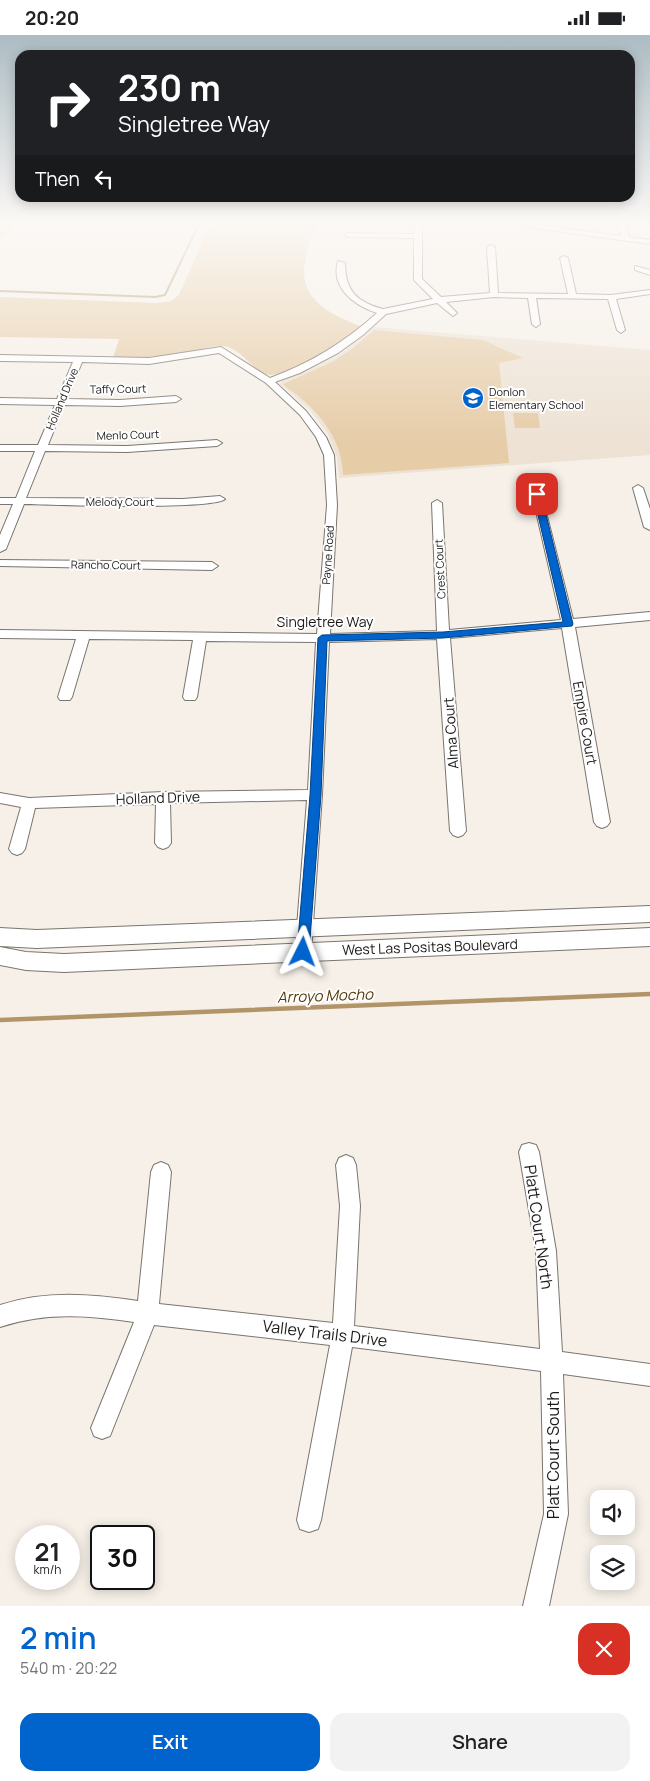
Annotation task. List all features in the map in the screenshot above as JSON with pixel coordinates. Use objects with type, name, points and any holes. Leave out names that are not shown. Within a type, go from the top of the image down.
[{"type":"main road","name":"West Las Positas Boulevard","points":[[0,937],[37,939],[650,914]]},
{"type":"main road","name":"West Las Positas Boulevard","points":[[0,956],[26,961],[64,963],[650,937]]},
{"type":"street","points":[[351,297],[369,309],[382,312],[439,299],[462,297]]},
{"type":"street","points":[[532,297],[536,324]]},
{"type":"street","points":[[611,297],[621,330]]},
{"type":"street","points":[[439,299],[453,313]]},
{"type":"street","points":[[269,381],[297,371],[335,351],[360,333],[382,312]]},
{"type":"street","name":"Payne Road","points":[[0,358],[150,361],[221,350],[269,381],[312,424],[321,437],[328,455],[332,505],[322,638],[315,795],[303,952]]},
{"type":"street","name":"Holland Drive","points":[[0,549],[78,361]]},
{"type":"street","name":"Taffy Court","points":[[0,401],[137,402],[176,399]]},
{"type":"street","name":"Menlo Court","points":[[0,448],[127,449],[216,443]]},
{"type":"street","points":[[638,488],[650,527]]},
{"type":"street","name":"Empire Court","points":[[537,494],[568,624],[602,822]]},
{"type":"street","name":"Melody Court","points":[[0,501],[182,502],[220,499]]},
{"type":"street","name":"Crest Court","points":[[437,503],[443,635]]},
{"type":"street","name":"Rancho Court","points":[[0,563],[212,566]]},
{"type":"street","name":"Singletree Way","points":[[0,634],[322,638],[443,635],[650,617]]},
{"type":"street","points":[[65,697],[84,635]]},
{"type":"street","name":"Alma Court","points":[[443,635],[458,831]]},
{"type":"street","points":[[190,697],[200,636]]},
{"type":"street","name":"Holland Drive","points":[[0,798],[29,803],[163,797],[315,795]]},
{"type":"street","points":[[163,797],[163,843]]},
{"type":"street","points":[[17,849],[29,803]]},
{"type":"street","name":"Platt Court North","points":[[529,1152],[546,1251],[552,1361]]},
{"type":"street","points":[[309,1520],[344,1335],[350,1206],[346,1165]]},
{"type":"street","points":[[102,1428],[148,1313],[161,1172]]},
{"type":"street","name":"Valley Trails Drive","points":[[0,1316],[17,1309],[48,1305],[84,1304],[552,1361],[650,1375]]},
{"type":"street","name":"Platt Court South","points":[[536,1606],[556,1514],[552,1361]]},
{"type":"shaded area","points":[[0,297],[156,303],[171,301],[176,297],[313,297],[332,313],[360,326],[328,350],[299,367],[272,375],[263,373],[239,353],[223,346],[213,346],[167,355],[113,358],[119,339],[0,337]]},
{"type":"shaded area","name":"Donlon Elementary School","points":[[374,327],[650,350],[650,455],[339,478],[337,457],[327,432],[310,410],[280,384],[282,381],[337,356]]},
{"type":"shaded area","points":[[374,330],[483,340],[523,358],[499,363],[509,463],[343,475],[339,452],[331,432],[310,406],[283,384],[334,361]]},
{"type":"shaded area","points":[[513,413],[538,413],[540,428],[515,428]]},
{"type":"waterway","name":"Arroyo Mocho","points":[[0,1020],[650,994]]},
{"type":"place","name":"Donlon Elementary School","points":[[473,398]]},
{"type":"route","points":[[303,952],[315,795],[322,638],[443,635],[568,624],[537,494]]}]
